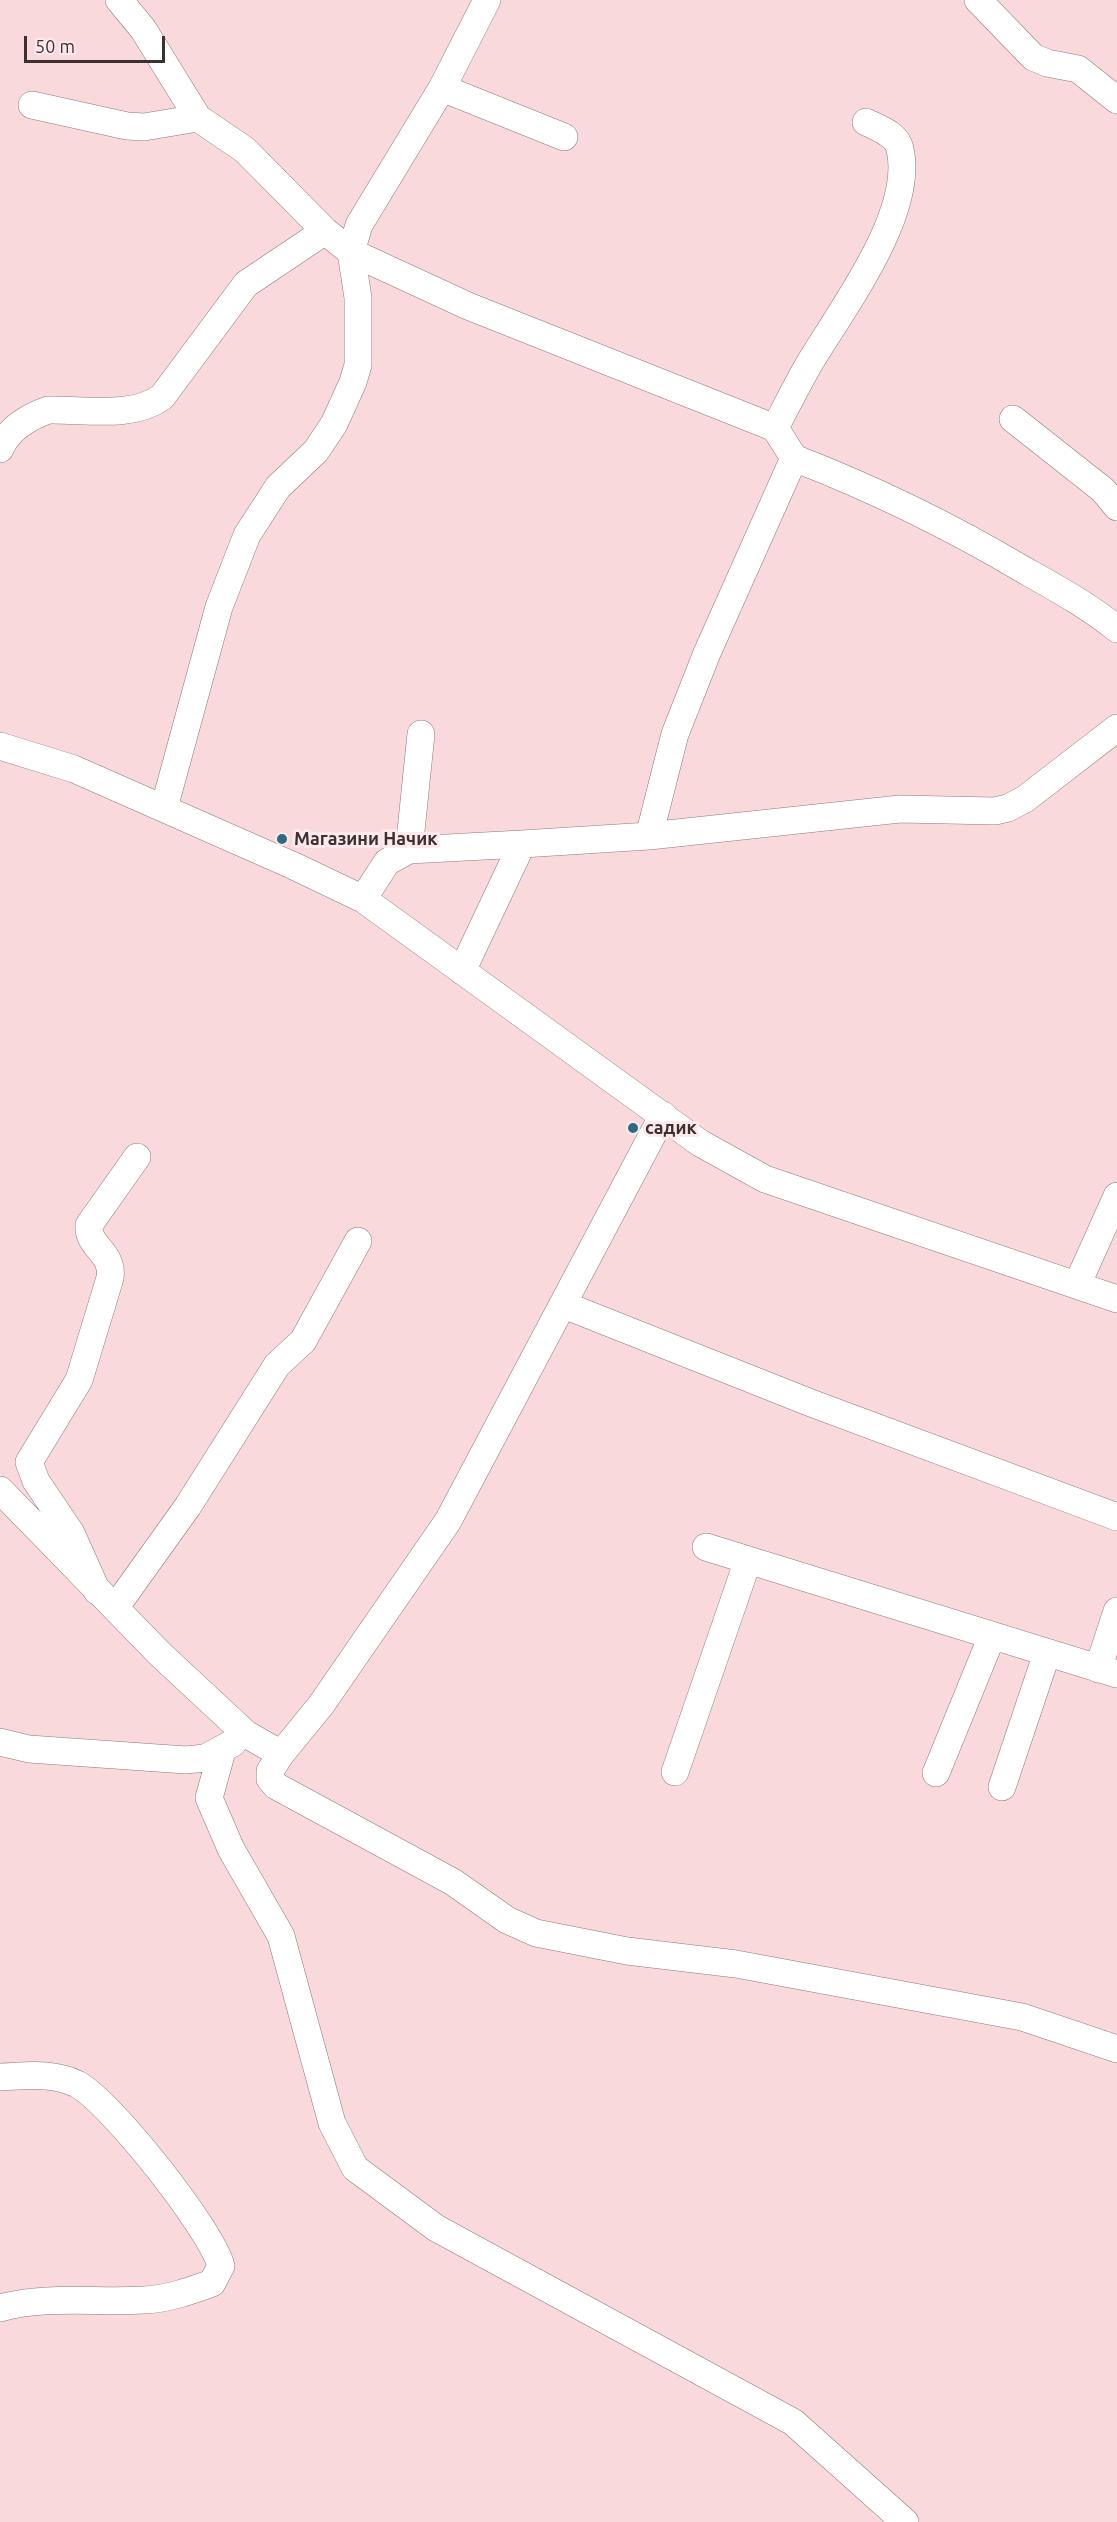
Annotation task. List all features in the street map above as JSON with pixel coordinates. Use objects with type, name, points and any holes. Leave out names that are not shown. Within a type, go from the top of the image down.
[{"type":"street","points":[[119,0],[143,29],[198,118],[245,150],[325,231],[351,252],[468,306],[775,428],[794,458],[883,494],[992,551],[1115,621]]},
{"type":"street","points":[[164,808],[219,607],[247,535],[278,487],[316,451],[334,424],[353,382],[358,365],[358,298],[351,252],[359,225],[442,88],[487,0]]},
{"type":"street","points":[[978,0],[1033,57],[1047,63],[1072,66],[1117,100]]},
{"type":"street","points":[[442,88],[564,137]]},
{"type":"street","points":[[32,105],[127,126],[144,127],[198,118]]},
{"type":"street","points":[[775,428],[810,363],[853,295],[894,214],[902,171],[900,148],[893,136],[866,122]]},
{"type":"street","points":[[2,438],[48,410],[136,409],[152,404],[162,397],[246,284],[325,231]]},
{"type":"street","points":[[1013,419],[1103,490],[1117,507]]},
{"type":"street","points":[[649,836],[675,734],[707,653],[794,458]]},
{"type":"street","points":[[363,899],[387,862],[409,849],[649,836],[900,809],[995,811],[1008,808],[1117,728]]},
{"type":"street","points":[[409,849],[420,734]]},
{"type":"street","points":[[0,746],[74,769],[363,899],[700,1143],[765,1179],[1117,1299]]},
{"type":"street","points":[[462,971],[522,844]]},
{"type":"street","points":[[663,1115],[612,1206],[564,1305],[448,1521],[321,1705],[281,1754],[270,1771],[270,1779],[276,1785],[453,1882],[507,1920],[536,1933],[627,1951],[736,1964],[1022,2017],[1117,2049]]},
{"type":"street","points":[[106,1600],[71,1533],[36,1481],[29,1462],[79,1380],[111,1278],[111,1263],[92,1239],[89,1225],[137,1157]]},
{"type":"street","points":[[1077,1285],[1117,1196]]},
{"type":"street","points":[[106,1600],[188,1506],[277,1365],[303,1341],[358,1241]]},
{"type":"street","points":[[564,1305],[811,1403],[1117,1517]]},
{"type":"street","points":[[0,1490],[106,1600],[246,1734],[281,1754]]},
{"type":"street","points":[[706,1547],[1107,1672],[1117,1611]]},
{"type":"street","points":[[675,1772],[748,1560]]},
{"type":"street","points":[[936,1773],[992,1636]]},
{"type":"street","points":[[1002,1787],[1047,1653]]},
{"type":"street","points":[[0,1742],[29,1749],[175,1760],[205,1758],[222,1751],[246,1734]]},
{"type":"street","points":[[222,1751],[209,1798],[231,1849],[281,1936],[299,1994],[332,2123],[355,2168],[436,2228],[793,2422],[905,2522]]},
{"type":"street","points":[[0,2077],[57,2077],[77,2085],[94,2097],[136,2142],[188,2207],[217,2252],[221,2266],[212,2283],[183,2294],[147,2300],[24,2301],[0,2308]]},
{"type":"place","name":"Магазини Начик","points":[[282,839]]},
{"type":"place","name":"садик","points":[[633,1128]]}]
